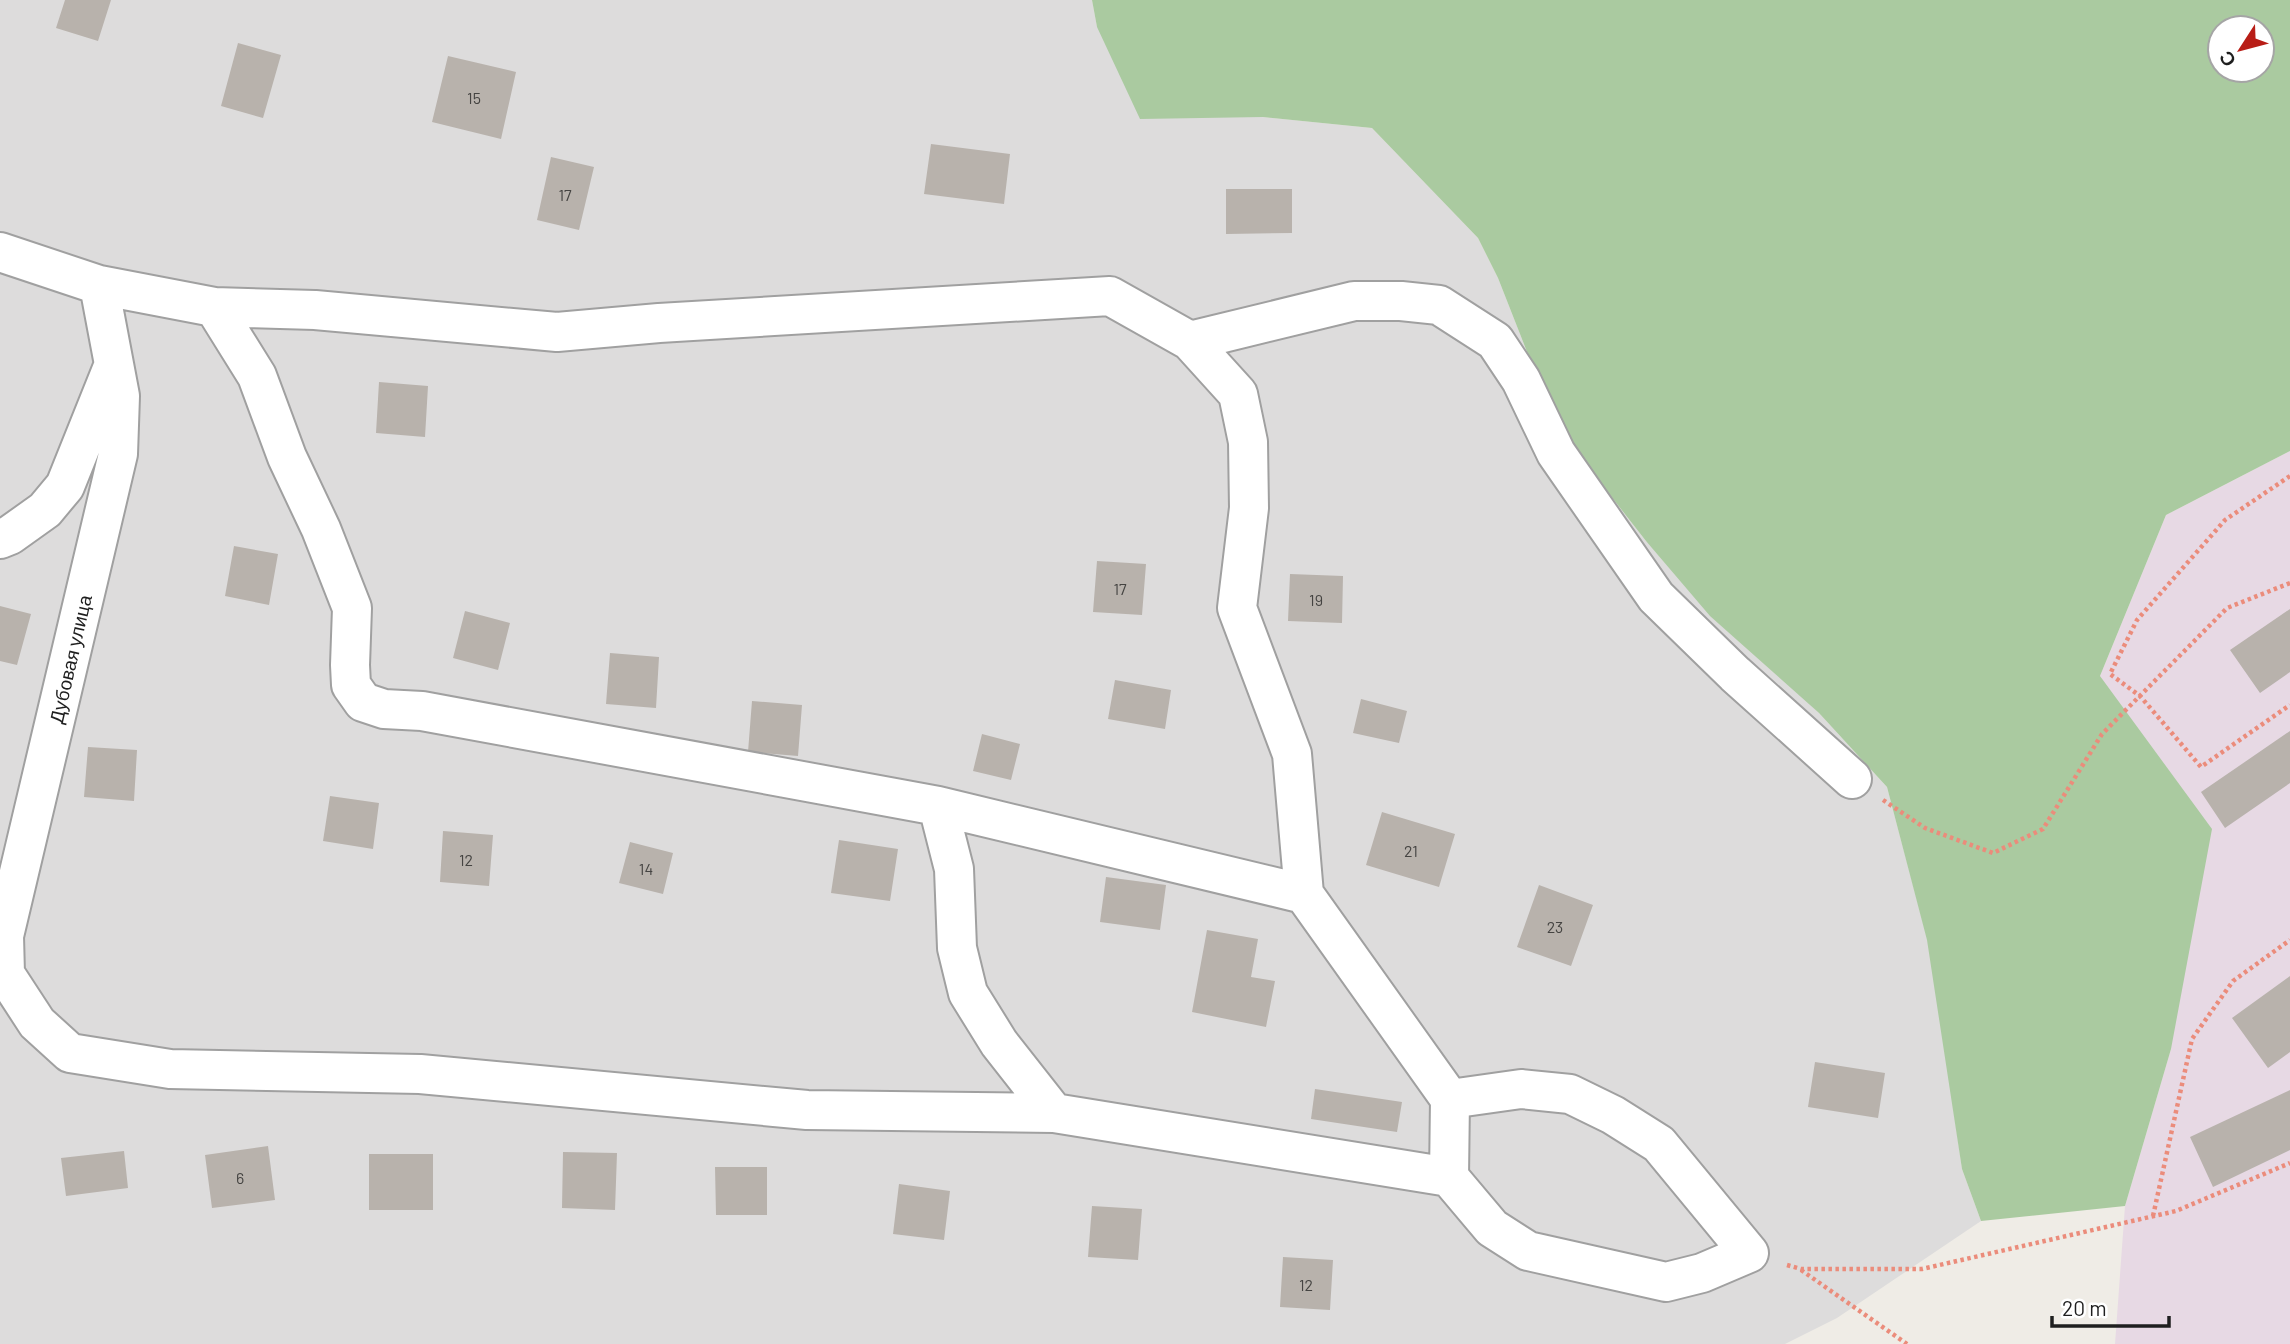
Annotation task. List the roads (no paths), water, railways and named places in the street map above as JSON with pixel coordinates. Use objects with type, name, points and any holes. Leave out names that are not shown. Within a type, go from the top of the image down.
[{"type":"street","points":[[0,252],[99,285],[214,307],[315,310],[557,332],[659,323],[1110,296],[1190,341],[1238,394],[1248,442],[1249,508],[1237,608],[1292,754],[1304,894],[1450,1100],[1449,1177],[1492,1228],[1528,1251],[1666,1282],[1702,1273],[1749,1253],[1659,1144],[1613,1115],[1570,1094],[1521,1089],[1450,1100]]},
{"type":"street","name":"Дубовая улица","points":[[99,285],[120,396],[118,454],[4,936],[5,974],[37,1023],[70,1053],[170,1069],[420,1074],[807,1110],[1054,1113],[1449,1177]]},
{"type":"street","points":[[1190,341],[1354,301],[1401,301],[1439,305],[1495,341],[1521,380],[1556,453],[1656,597],[1735,674],[1853,779]]},
{"type":"street","points":[[214,307],[257,376],[286,457],[321,529],[352,608],[351,685],[363,702],[384,709],[422,711],[938,806],[1304,894]]},
{"type":"street","points":[[0,539],[45,510],[65,486],[114,364]]},
{"type":"street","points":[[938,806],[954,869],[957,948],[968,993],[999,1043],[1054,1113]]}]
